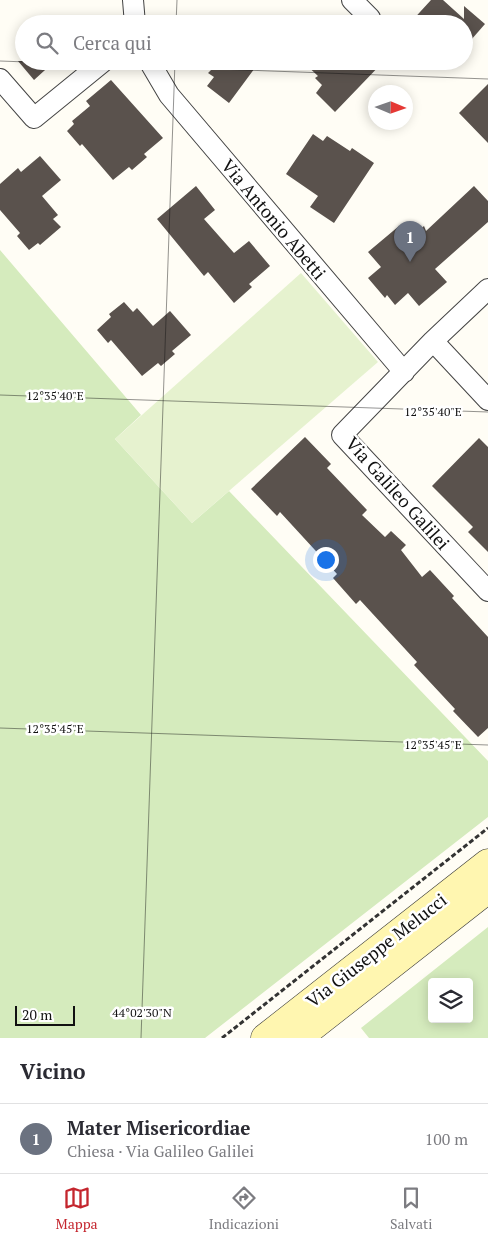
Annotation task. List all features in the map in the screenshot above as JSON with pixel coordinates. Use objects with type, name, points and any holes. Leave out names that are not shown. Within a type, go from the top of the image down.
[{"type":"main road","name":"Via Giuseppe Melucci","points":[[265,1038],[488,863]]},
{"type":"main road","name":"Via Giuseppe Melucci","points":[[298,1038],[488,889]]},
{"type":"street","points":[[133,0],[135,15]]},
{"type":"street","points":[[352,0],[367,15]]},
{"type":"street","points":[[0,79],[34,118],[93,70]]},
{"type":"street","name":"Via Antonio Abetti","points":[[155,70],[175,102],[404,372]]},
{"type":"street","name":"Via Galileo Galilei","points":[[488,289],[433,341],[342,436],[488,591]]},
{"type":"street","points":[[433,341],[488,400]]},
{"type":"path","points":[[222,1038],[488,828]]},
{"type":"green space","points":[[0,250],[141,415],[115,439],[192,523],[229,491],[488,761],[488,817],[205,1038],[0,1038]]},
{"type":"green space","points":[[301,273],[378,362],[192,523],[115,439]]},
{"type":"green space","points":[[488,927],[488,1038],[369,1038],[361,1028]]},
{"type":"building","points":[[431,0],[443,0],[460,15],[417,15]]},
{"type":"building","points":[[464,6],[485,24],[473,38],[473,15],[464,15]]},
{"type":"building","points":[[26,70],[45,70],[34,80]]},
{"type":"building","points":[[211,70],[253,70],[229,103],[207,86],[214,77],[208,73]]},
{"type":"building","points":[[312,70],[375,70],[335,112],[316,93],[322,85],[315,78],[318,76]]},
{"type":"building","points":[[111,80],[163,138],[144,154],[147,157],[132,170],[129,167],[113,180],[82,144],[80,146],[67,131],[74,124],[72,121],[90,106],[86,101]]},
{"type":"building","points":[[488,84],[488,143],[459,113]]},
{"type":"building","points":[[313,134],[323,141],[327,136],[350,151],[352,148],[374,163],[334,223],[310,207],[318,196],[286,174]]},
{"type":"building","points":[[40,156],[61,180],[42,196],[58,215],[53,219],[61,227],[40,245],[38,243],[29,250],[17,236],[20,233],[0,210],[0,184],[18,168],[21,172]]},
{"type":"building","points":[[196,186],[215,210],[204,219],[234,253],[249,241],[270,266],[249,284],[252,287],[234,303],[208,272],[204,276],[157,219]]},
{"type":"building","points":[[474,186],[488,201],[488,222],[435,269],[447,282],[419,306],[408,293],[395,305],[387,295],[385,298],[368,278],[381,267],[368,252],[399,226],[409,239],[424,226],[426,231]]},
{"type":"building","points":[[124,302],[133,312],[137,308],[153,326],[170,311],[191,335],[172,351],[175,354],[161,366],[158,363],[142,376],[111,340],[108,343],[97,330],[111,317],[109,314]]},
{"type":"building","points":[[305,437],[331,464],[327,468],[367,510],[362,515],[385,537],[391,531],[406,545],[401,550],[422,577],[430,570],[454,596],[452,598],[488,637],[488,728],[478,737],[414,665],[417,662],[360,600],[356,604],[333,578],[337,574],[280,512],[277,516],[251,489]]},
{"type":"building","points":[[479,438],[488,447],[488,552],[468,532],[473,527],[432,486]]},
{"type":"place","name":"Mater Misericordiae","points":[[410,262]]}]
